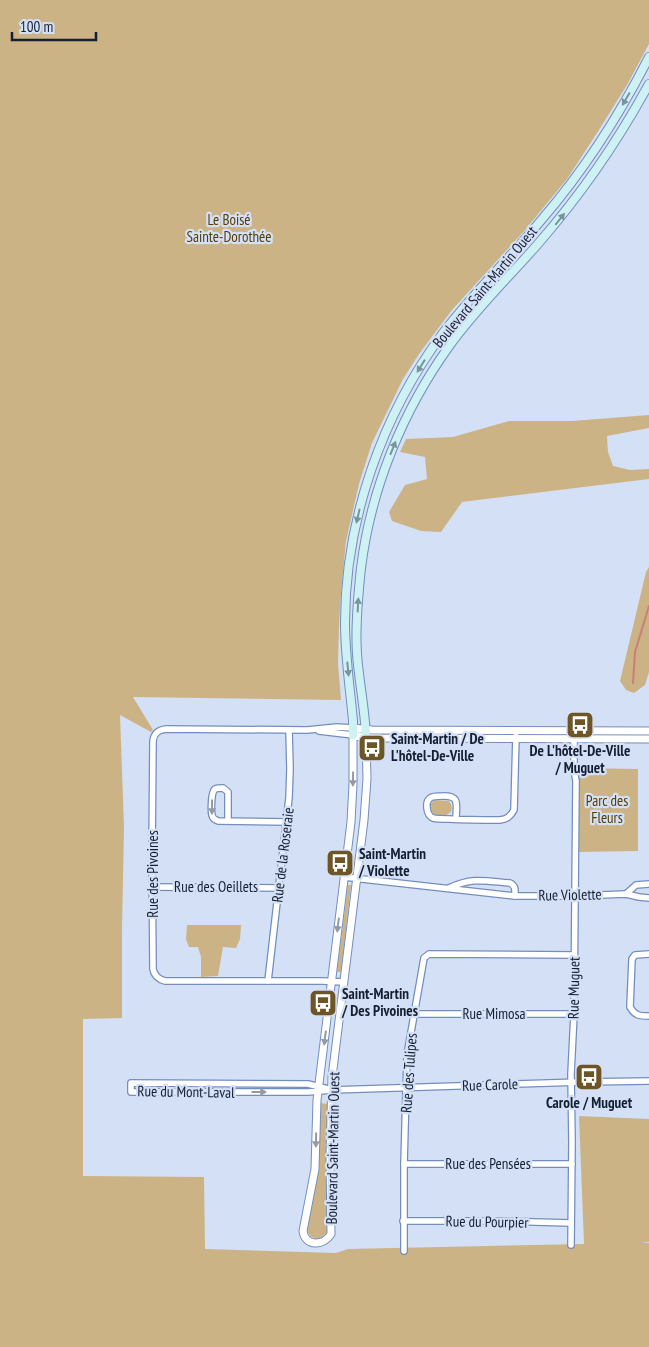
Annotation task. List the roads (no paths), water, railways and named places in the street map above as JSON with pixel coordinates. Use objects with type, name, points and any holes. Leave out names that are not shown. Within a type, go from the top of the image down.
[{"type":"main road","name":"Boulevard Saint-Martin Ouest","points":[[353,732],[345,634],[349,565],[363,498],[376,456],[388,428],[405,392],[434,345],[467,303],[528,237],[563,194],[608,129],[649,56]]},
{"type":"main road","name":"Boulevard Saint-Martin Ouest","points":[[366,733],[356,643],[360,574],[375,500],[397,438],[418,395],[450,344],[573,202],[619,135],[649,84]]},
{"type":"street","name":"Rue des Pivoines","points":[[344,982],[268,980],[165,981],[157,977],[153,968],[153,741],[156,732],[166,729],[307,730],[337,727],[353,732]]},
{"type":"street","name":"Rue de la Roseraie","points":[[268,980],[287,822],[290,776],[289,730]]},
{"type":"street","points":[[366,733],[516,730],[649,731]]},
{"type":"street","points":[[456,819],[456,801],[454,798],[451,796],[431,797],[428,801],[427,812],[434,818],[456,819],[500,820],[507,819],[510,816],[514,810],[516,730]]},
{"type":"street","name":"Rue Muguet","points":[[571,1245],[576,781],[574,770],[574,730]]},
{"type":"street","points":[[353,732],[516,738],[649,739]]},
{"type":"street","name":"Boulevard Saint-Martin Ouest","points":[[353,732],[353,794],[319,1089],[315,1169],[303,1231],[307,1240],[315,1243],[326,1241],[331,1234],[332,1075],[366,808],[366,733]]},
{"type":"street","points":[[228,821],[228,792],[224,788],[216,788],[212,795],[212,816],[216,820],[228,821],[287,822]]},
{"type":"street","name":"Rue Violette","points":[[344,877],[515,896],[626,894],[649,898]]},
{"type":"street","name":"Rue Violette","points":[[449,888],[461,882],[471,880],[510,883],[515,887],[515,896]]},
{"type":"street","name":"Rue Violette","points":[[626,894],[636,885],[649,884]]},
{"type":"street","name":"Rue des Oeillets","points":[[152,887],[279,888]]},
{"type":"street","name":"Rue des Tulipes","points":[[404,1251],[407,1055],[424,958],[429,954],[574,955]]},
{"type":"street","points":[[649,954],[635,955],[632,959],[630,1007],[639,1016],[649,1016]]},
{"type":"street","name":"Rue Mimosa","points":[[414,1014],[574,1014]]},
{"type":"street","name":"Rue Carole","points":[[319,1089],[649,1081]]},
{"type":"street","name":"Rue du Mont-Laval","points":[[130,1084],[308,1084],[319,1089],[308,1092],[131,1092],[130,1084]]},
{"type":"street","name":"Rue des Pensées","points":[[404,1164],[572,1164]]},
{"type":"street","name":"Rue du Pourpier","points":[[403,1221],[571,1223]]},
{"type":"waterway","points":[[633,683],[635,652],[649,606]]},
{"type":"place","name":"De L'hôtel-De-Ville / Muguet","points":[[580,725]]},
{"type":"place","name":"Saint-Martin / De L'hôtel-De-Ville","points":[[372,748]]},
{"type":"place","name":"Saint-Martin / Violette","points":[[340,863]]},
{"type":"place","name":"Saint-Martin / Des Pivoines","points":[[323,1003]]},
{"type":"place","name":"Carole / Muguet","points":[[589,1077]]},
{"type":"park label","name":"Le Boisé Sainte-Dorothée","points":[[229,228]]},
{"type":"park label","name":"Parc des Fleurs","points":[[607,810]]}]
